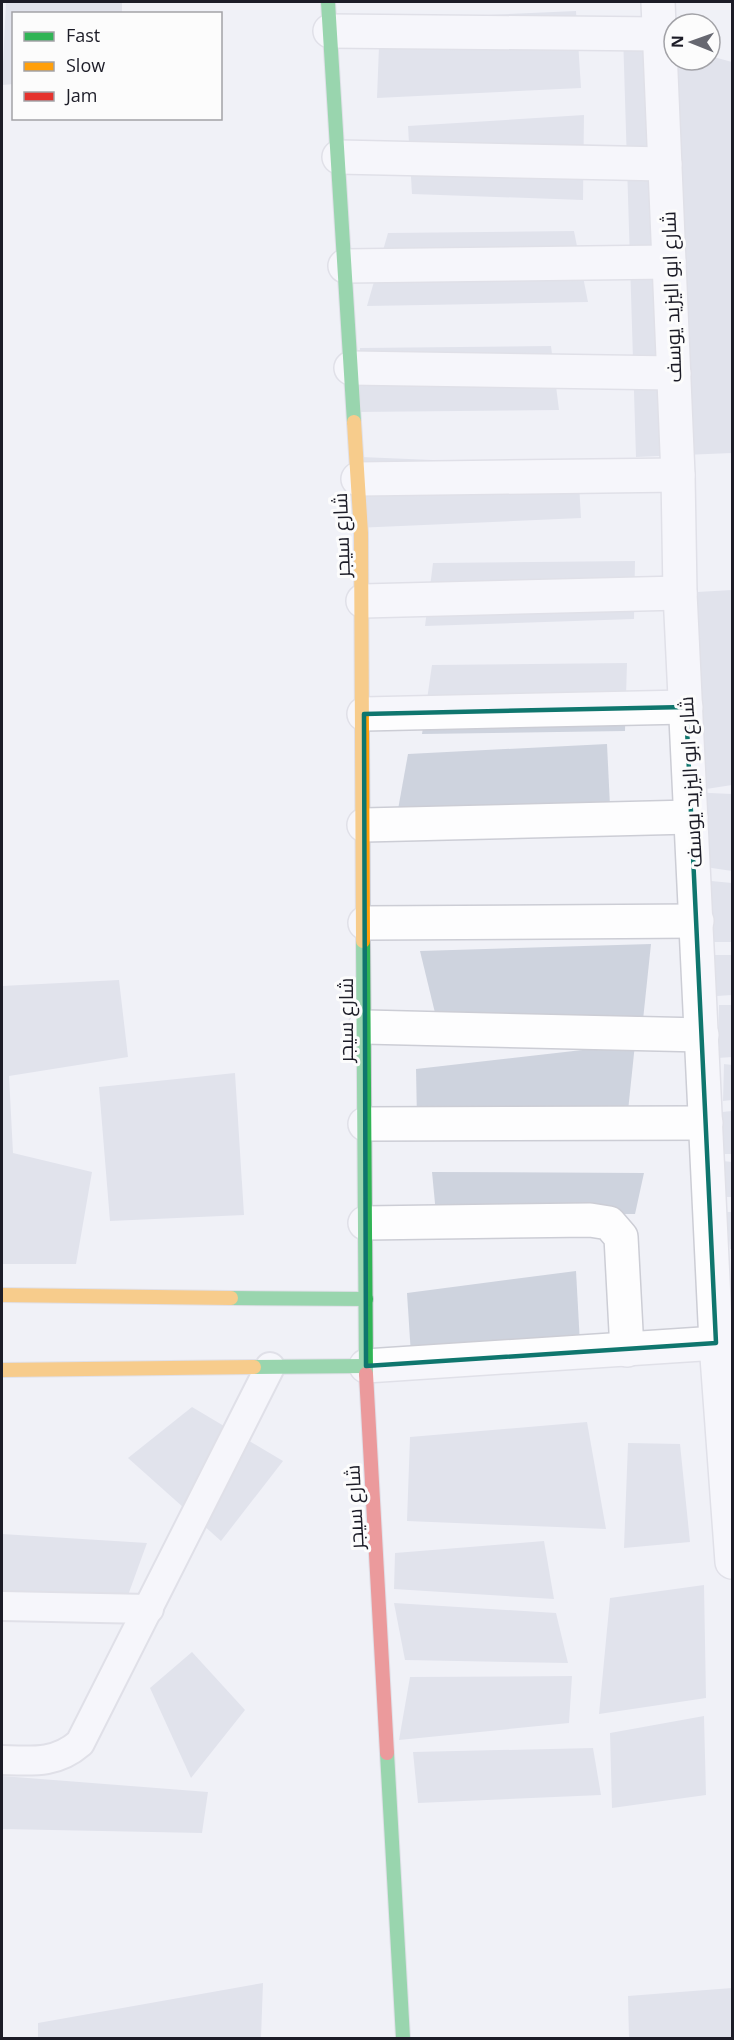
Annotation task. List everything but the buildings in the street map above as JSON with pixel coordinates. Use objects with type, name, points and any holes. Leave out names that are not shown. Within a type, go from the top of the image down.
[{"type":"main road","name":"شارع سيجر","points":[[329,16],[358,479],[363,600],[366,1366],[403,2038]]},
{"type":"main road","points":[[2,1295],[366,1299]]},
{"type":"main road","points":[[2,1370],[366,1366]]},
{"type":"street","name":"شارع ابو اليزيد يوسف","points":[[658,2],[678,475],[680,593],[706,1123],[724,1342],[732,1562]]},
{"type":"street","points":[[329,16],[659,34]]},
{"type":"street","points":[[339,157],[665,164]]},
{"type":"street","points":[[345,266],[669,262]]},
{"type":"street","points":[[351,368],[674,373]]},
{"type":"street","points":[[358,479],[678,475]]},
{"type":"street","points":[[363,600],[680,593]]},
{"type":"street","points":[[364,714],[686,707]]},
{"type":"street","points":[[364,825],[691,817]]},
{"type":"street","points":[[365,922],[697,921]]},
{"type":"street","points":[[365,1027],[702,1035]]},
{"type":"street","points":[[365,1124],[706,1123]]},
{"type":"street","points":[[365,1223],[590,1220],[609,1223],[621,1237],[627,1350]]},
{"type":"street","points":[[366,1366],[724,1342]]},
{"type":"lane","points":[[2,1760],[44,1762],[58,1758],[80,1743],[270,1367]]},
{"type":"lane","points":[[2,1606],[149,1609]]},
{"type":"highlighted area","points":[[686,707],[716,1343],[366,1366],[364,714]]},
{"type":"traffic: fast","points":[[328,2],[354,422]]},
{"type":"traffic: fast","points":[[363,941],[366,1374]]},
{"type":"traffic: fast","points":[[231,1298],[366,1299]]},
{"type":"traffic: fast","points":[[254,1367],[366,1366]]},
{"type":"traffic: fast","points":[[387,1753],[403,2038]]},
{"type":"traffic: slow","points":[[354,422],[361,533],[363,941]]},
{"type":"traffic: slow","points":[[2,1295],[231,1298]]},
{"type":"traffic: slow","points":[[2,1370],[254,1367]]},
{"type":"traffic: jam","points":[[366,1374],[387,1753]]}]
